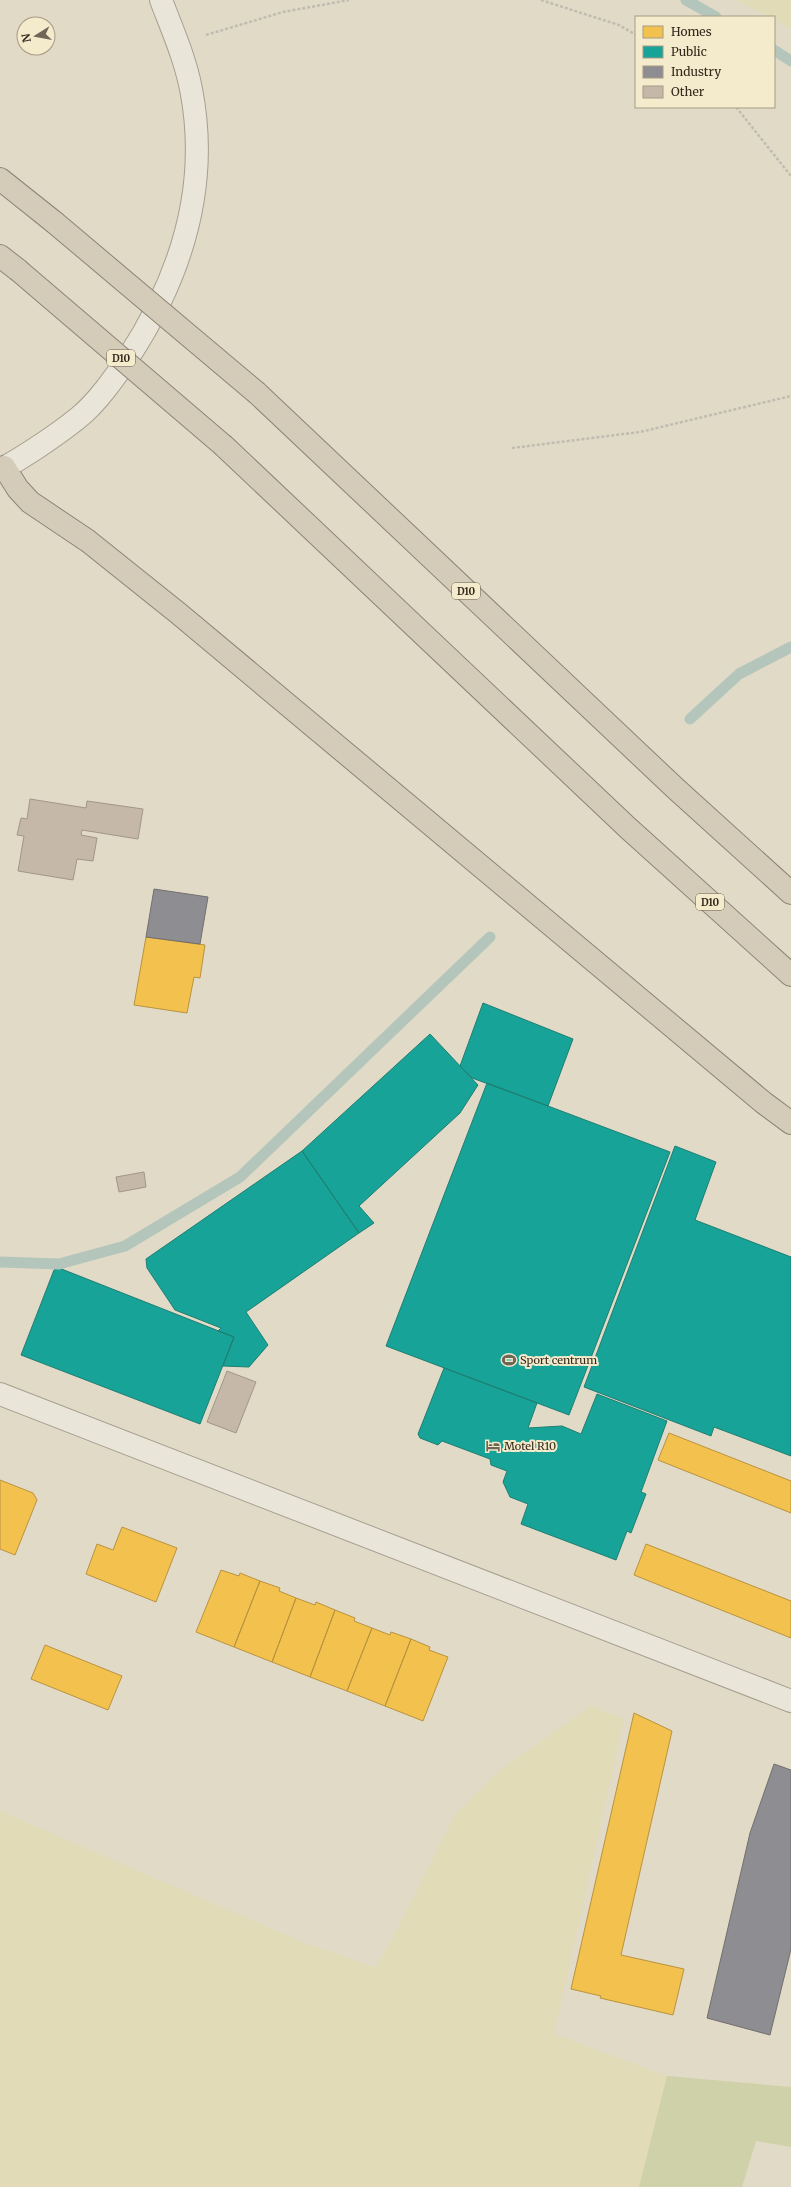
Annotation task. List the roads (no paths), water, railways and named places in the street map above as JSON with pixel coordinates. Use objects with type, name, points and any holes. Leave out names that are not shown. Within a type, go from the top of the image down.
[{"type":"highway","name":"D10","points":[[0,179],[54,222],[257,393],[669,782],[791,893]]},
{"type":"highway","name":"D10","points":[[0,256],[224,446],[623,823],[791,975]]},
{"type":"highway","points":[[2,469],[30,502],[88,541],[178,613],[758,1098],[791,1123]]},
{"type":"street","points":[[2,469],[79,418],[115,378],[146,330],[173,276],[188,227],[196,178],[196,131],[191,88],[178,43],[161,0]]},
{"type":"street","points":[[0,1394],[791,1701]]},
{"type":"waterway","points":[[686,0],[714,16]]},
{"type":"waterway","points":[[775,51],[791,61]]},
{"type":"waterway","points":[[690,719],[739,674],[791,647]]},
{"type":"waterway","points":[[0,1262],[59,1264],[125,1246],[240,1177],[490,937]]},
{"type":"place","name":"Sport centrum","points":[[509,1360]]},
{"type":"place","name":"Motel R10","points":[[493,1446]]}]
